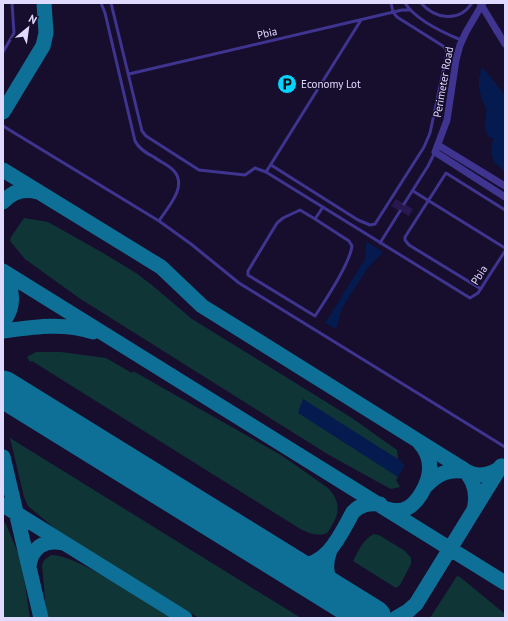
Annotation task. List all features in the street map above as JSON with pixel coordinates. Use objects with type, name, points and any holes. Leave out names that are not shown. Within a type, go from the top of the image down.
[{"type":"street","points":[[480,3],[505,44]]},
{"type":"street","name":"Perimeter Road","points":[[435,152],[447,120],[457,55],[462,40],[483,3]]},
{"type":"street","points":[[438,145],[503,185]]},
{"type":"street","points":[[435,152],[505,197]]},
{"type":"street","points":[[486,184],[505,192]]},
{"type":"lane","points":[[3,52],[14,33],[12,3]]},
{"type":"lane","points":[[102,3],[135,141],[143,150],[172,169],[179,181],[177,192],[159,221]]},
{"type":"lane","points":[[111,3],[129,74]]},
{"type":"lane","points":[[270,166],[358,220],[370,225],[375,224],[424,147],[430,133],[447,53],[443,46],[397,17],[393,12],[391,3]]},
{"type":"lane","points":[[405,3],[416,15],[450,35],[462,40]]},
{"type":"lane","points":[[421,3],[433,13],[442,17],[456,16],[468,9],[472,3]]},
{"type":"lane","name":"Pbia","points":[[410,10],[393,12],[129,74],[142,131],[146,136],[199,170],[245,175],[255,168],[266,172],[470,298],[481,289],[505,250]]},
{"type":"lane","points":[[266,172],[361,20]]},
{"type":"lane","points":[[3,126],[159,221],[191,244],[239,283],[505,447]]},
{"type":"lane","points":[[404,204],[435,152]]},
{"type":"lane","points":[[481,289],[406,242],[405,237],[446,174],[505,210]]},
{"type":"lane","points":[[413,191],[505,250]]},
{"type":"lane","points":[[315,219],[323,207]]},
{"type":"lane","points":[[300,210],[315,219],[349,241],[352,246],[339,276],[316,316],[248,275],[248,271],[259,253],[278,223],[283,218],[300,210]]},
{"type":"lane","points":[[380,243],[400,211]]},
{"type":"green space","points":[[24,218],[48,222],[136,273],[192,319],[352,418],[397,450],[398,460],[401,461],[404,466],[396,480],[400,487],[391,489],[329,455],[79,298],[25,259],[10,241],[11,237]]},
{"type":"green space","points":[[36,352],[61,352],[106,358],[132,373],[133,371],[281,455],[332,492],[338,506],[338,510],[330,529],[327,533],[321,535],[302,530],[32,361],[30,362],[27,357]]},
{"type":"green space","points":[[10,438],[301,618],[199,618],[59,532],[28,506],[24,497]]},
{"type":"green space","points":[[3,521],[6,524],[20,558],[30,618],[3,618]]},
{"type":"green space","points":[[374,534],[379,535],[405,551],[411,558],[411,564],[400,585],[396,588],[353,561],[364,542]]},
{"type":"green space","points":[[51,555],[77,562],[111,580],[171,618],[48,618],[42,565],[44,560]]},
{"type":"green space","points":[[457,576],[505,614],[505,618],[430,618]]},
{"type":"water","points":[[483,68],[505,95],[505,172],[494,162],[491,152],[493,138],[490,138],[485,130],[486,108],[482,100],[479,85],[480,69]]},
{"type":"water","points":[[367,242],[383,252],[367,269],[342,308],[336,329],[325,323],[365,259]]},
{"type":"water","points":[[303,399],[401,461],[404,466],[398,477],[298,413]]},
{"type":"building","points":[[396,199],[413,209],[409,216],[391,206]]},
{"type":"taxiway","points":[[3,112],[43,46],[46,33],[44,3]]},
{"type":"taxiway","points":[[3,170],[161,267],[202,306],[468,472],[481,475],[490,473],[502,466]]},
{"type":"taxiway","points":[[3,202],[14,193],[28,190],[38,192]]},
{"type":"taxiway","points":[[3,271],[505,583]]},
{"type":"taxiway","points":[[3,273],[7,279],[12,298],[10,310],[3,322]]},
{"type":"taxiway","points":[[3,331],[59,326],[93,332]]},
{"type":"taxiway","points":[[388,509],[398,511],[411,506],[418,499],[425,487],[430,467],[427,454],[419,442]]},
{"type":"taxiway","points":[[3,457],[41,618]]},
{"type":"taxiway","points":[[396,618],[416,604],[501,466]]},
{"type":"taxiway","points":[[462,468],[470,477],[474,487],[476,498],[474,510]]},
{"type":"taxiway","points":[[426,486],[435,478],[450,471],[468,472]]},
{"type":"taxiway","points":[[278,559],[299,565],[309,564],[318,560],[332,547],[353,512],[359,507],[365,505],[380,504]]},
{"type":"taxiway","points":[[3,505],[185,618]]},
{"type":"taxiway","points":[[29,567],[32,555],[40,546],[50,542],[63,543]]},
{"type":"taxiway","points":[[330,550],[327,564],[328,576],[330,582],[342,599]]},
{"type":"taxiway","points":[[364,613],[375,618]]},
{"type":"runway","points":[[3,389],[373,618]]},
{"type":"place","name":"Economy Lot","points":[[287,84]]}]
